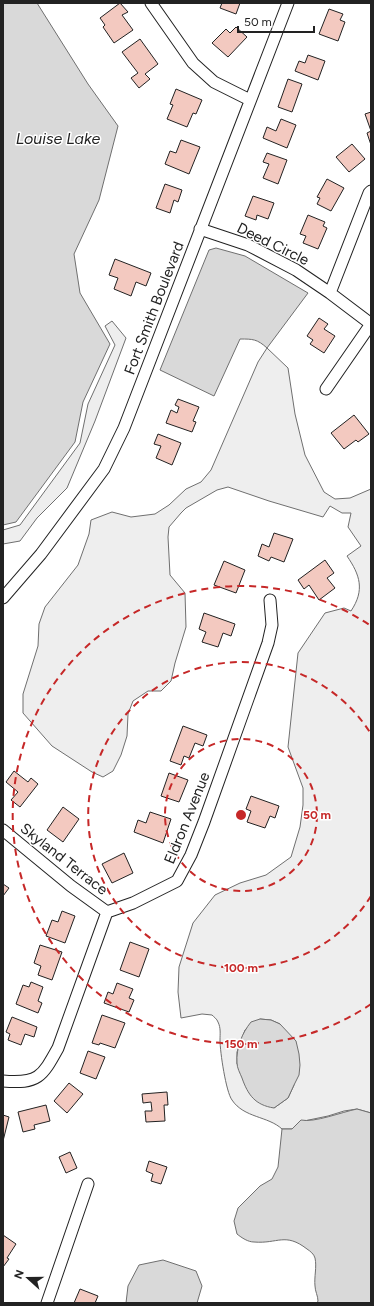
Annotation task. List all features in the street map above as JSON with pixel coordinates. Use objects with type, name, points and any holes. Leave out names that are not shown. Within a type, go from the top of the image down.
[{"type":"street","points":[[151,3],[192,63],[214,82],[250,100]]},
{"type":"street","name":"Fort Smith Boulevard","points":[[3,598],[41,554],[104,469],[124,428],[288,3]]},
{"type":"street","points":[[330,293],[371,191]]},
{"type":"street","name":"Deed Circle","points":[[200,229],[248,245],[296,270],[330,293],[371,324]]},
{"type":"street","points":[[326,389],[371,324]]},
{"type":"street","name":"Eldron Avenue","points":[[107,912],[133,903],[177,881],[191,855],[268,643],[272,625],[270,600]]},
{"type":"street","name":"Skyland Terrace","points":[[3,830],[71,886],[107,912]]},
{"type":"street","points":[[3,1080],[18,1082],[34,1080],[47,1068],[58,1048],[107,912]]},
{"type":"street","points":[[46,1303],[88,1184]]},
{"type":"shaded area","points":[[112,321],[126,338],[95,421],[67,488],[37,518],[20,541],[3,544],[3,530],[20,525],[80,443],[88,404],[115,345],[105,326]]},
{"type":"shaded area","points":[[267,348],[288,368],[295,414],[305,455],[324,492],[335,499],[350,498],[371,489],[371,1113],[357,1109],[344,1111],[304,1121],[292,1129],[282,1129],[270,1122],[249,1114],[237,1106],[232,1100],[224,1072],[220,1046],[220,1029],[217,1020],[212,1015],[202,1014],[181,1018],[178,992],[179,967],[193,923],[215,895],[240,883],[266,875],[291,857],[300,827],[303,805],[303,788],[288,747],[298,653],[325,613],[344,608],[351,611],[358,596],[358,576],[347,556],[361,546],[348,527],[351,513],[342,513],[330,506],[323,517],[228,487],[217,490],[186,508],[181,513],[169,527],[168,537],[170,575],[185,593],[186,627],[171,681],[161,691],[148,691],[133,701],[128,714],[127,736],[121,755],[113,771],[103,777],[92,772],[52,746],[23,713],[23,694],[38,646],[39,624],[45,607],[78,565],[89,534],[91,520],[112,512],[131,517],[155,514],[169,505],[186,489],[201,482],[211,470],[258,362]],"holes":[[[260,1019],[271,1020],[280,1024],[294,1085],[288,1098],[274,1108],[237,1064],[237,1052],[245,1030]]]},
{"type":"water","name":"Louise Lake","points":[[3,3],[37,3],[88,84],[118,126],[99,200],[74,254],[80,293],[110,344],[83,402],[75,442],[16,522],[3,525]]},
{"type":"water","points":[[216,248],[245,256],[308,293],[267,348],[255,340],[240,339],[214,396],[160,370],[209,250]]},
{"type":"water","points":[[260,1019],[271,1020],[280,1024],[296,1041],[299,1054],[299,1075],[288,1098],[274,1108],[267,1107],[257,1102],[253,1098],[247,1089],[237,1065],[237,1057],[242,1036],[251,1022]]},
{"type":"water","points":[[357,1109],[371,1113],[371,1303],[317,1303],[318,1299],[315,1290],[316,1261],[312,1253],[293,1241],[247,1241],[237,1234],[234,1221],[238,1208],[260,1186],[272,1179],[278,1167],[282,1129],[292,1129],[301,1120],[307,1121],[320,1119]]},
{"type":"water","points":[[163,1260],[196,1271],[202,1286],[197,1303],[126,1303],[128,1286],[139,1265]]},
{"type":"building","points":[[120,3],[128,12],[122,15],[133,30],[114,43],[103,27],[105,25],[100,18]]},
{"type":"building","points":[[222,3],[240,3],[236,14],[220,8]]},
{"type":"building","points":[[329,9],[343,14],[340,20],[345,22],[338,41],[319,34]]},
{"type":"building","points":[[236,27],[247,37],[228,57],[212,43],[226,29],[230,33]]},
{"type":"building","points":[[140,39],[158,64],[145,74],[150,79],[139,88],[131,78],[138,73],[122,52]]},
{"type":"building","points":[[308,55],[325,61],[318,80],[295,71],[299,61],[305,63]]},
{"type":"building","points":[[288,79],[302,84],[292,112],[278,107]]},
{"type":"building","points":[[176,89],[202,100],[196,114],[193,113],[187,127],[167,119],[173,105],[170,104]]},
{"type":"building","points":[[371,112],[371,131],[365,114]]},
{"type":"building","points":[[281,119],[296,125],[287,148],[263,138],[267,127],[276,131]]},
{"type":"building","points":[[371,131],[371,145],[367,133]]},
{"type":"building","points":[[181,140],[200,147],[189,174],[165,164],[170,151],[176,153]]},
{"type":"building","points":[[352,144],[365,159],[349,172],[336,157]]},
{"type":"building","points":[[267,153],[287,160],[278,184],[263,178],[269,164],[263,162]]},
{"type":"building","points":[[327,179],[344,188],[331,211],[317,204],[320,198],[317,197]]},
{"type":"building","points":[[165,184],[182,190],[178,202],[174,200],[170,213],[156,208]]},
{"type":"building","points":[[253,196],[274,203],[268,219],[257,215],[256,220],[245,216]]},
{"type":"building","points":[[308,215],[325,222],[323,226],[327,228],[318,249],[303,243],[306,236],[300,234]]},
{"type":"building","points":[[115,259],[151,273],[146,286],[136,282],[131,296],[114,289],[118,278],[109,275]]},
{"type":"building","points":[[319,318],[328,324],[324,329],[335,336],[324,353],[310,344],[313,340],[307,336]]},
{"type":"building","points":[[178,399],[199,407],[193,421],[196,422],[192,432],[166,423],[171,410],[177,413],[179,407],[175,405]]},
{"type":"building","points":[[354,415],[369,434],[358,442],[356,440],[344,449],[331,433]]},
{"type":"building","points":[[158,434],[181,443],[172,465],[156,458],[161,446],[154,444]]},
{"type":"building","points":[[274,533],[293,539],[284,562],[271,557],[269,561],[258,556],[262,544],[269,547]]},
{"type":"building","points":[[325,560],[334,573],[327,578],[335,588],[319,600],[309,585],[304,589],[298,580]]},
{"type":"building","points":[[224,561],[245,570],[236,593],[214,585]]},
{"type":"building","points":[[204,613],[235,624],[231,636],[223,633],[218,647],[202,642],[206,632],[199,629]]},
{"type":"building","points":[[183,726],[207,735],[203,746],[195,743],[189,758],[184,756],[181,765],[170,761]]},
{"type":"building","points":[[14,771],[28,782],[31,778],[38,784],[20,807],[11,800],[18,792],[6,782]]},
{"type":"building","points":[[169,773],[188,780],[179,802],[161,796]]},
{"type":"building","points":[[251,796],[279,806],[275,818],[270,816],[265,828],[247,822],[251,811],[246,809]]},
{"type":"building","points":[[63,807],[79,819],[63,842],[47,830]]},
{"type":"building","points":[[150,812],[171,819],[163,843],[134,832],[138,820],[146,823]]},
{"type":"building","points":[[124,853],[133,873],[112,883],[102,864]]},
{"type":"building","points":[[3,884],[9,888],[3,896]]},
{"type":"building","points":[[62,911],[75,916],[65,943],[46,936],[52,920],[58,922]]},
{"type":"building","points":[[130,942],[149,949],[139,977],[120,970]]},
{"type":"building","points":[[40,945],[62,952],[52,980],[38,975],[41,966],[34,963]]},
{"type":"building","points":[[31,982],[43,987],[38,1001],[42,1003],[38,1013],[16,1004],[23,985],[29,987]]},
{"type":"building","points":[[117,983],[133,989],[129,998],[134,1000],[129,1012],[104,1003],[108,992],[113,994]]},
{"type":"building","points":[[102,1015],[125,1023],[115,1048],[100,1043],[99,1045],[92,1043]]},
{"type":"building","points":[[12,1017],[37,1027],[34,1037],[25,1034],[21,1045],[8,1040],[10,1034],[6,1032]]},
{"type":"building","points":[[88,1051],[105,1057],[96,1079],[80,1073]]},
{"type":"building","points":[[69,1083],[83,1094],[67,1113],[54,1101]]},
{"type":"building","points":[[167,1092],[168,1105],[164,1105],[165,1121],[146,1122],[145,1111],[152,1111],[151,1102],[143,1103],[142,1094]]},
{"type":"building","points":[[46,1105],[50,1121],[34,1125],[35,1129],[23,1132],[18,1112]]},
{"type":"building","points":[[3,1115],[9,1117],[3,1141]]},
{"type":"building","points":[[70,1152],[77,1168],[66,1173],[59,1157]]},
{"type":"building","points":[[149,1161],[167,1167],[161,1184],[151,1181],[153,1174],[146,1171]]},
{"type":"building","points":[[3,1235],[16,1244],[7,1258],[9,1259],[3,1267]]},
{"type":"building","points":[[80,1289],[98,1296],[95,1303],[74,1303]]}]
